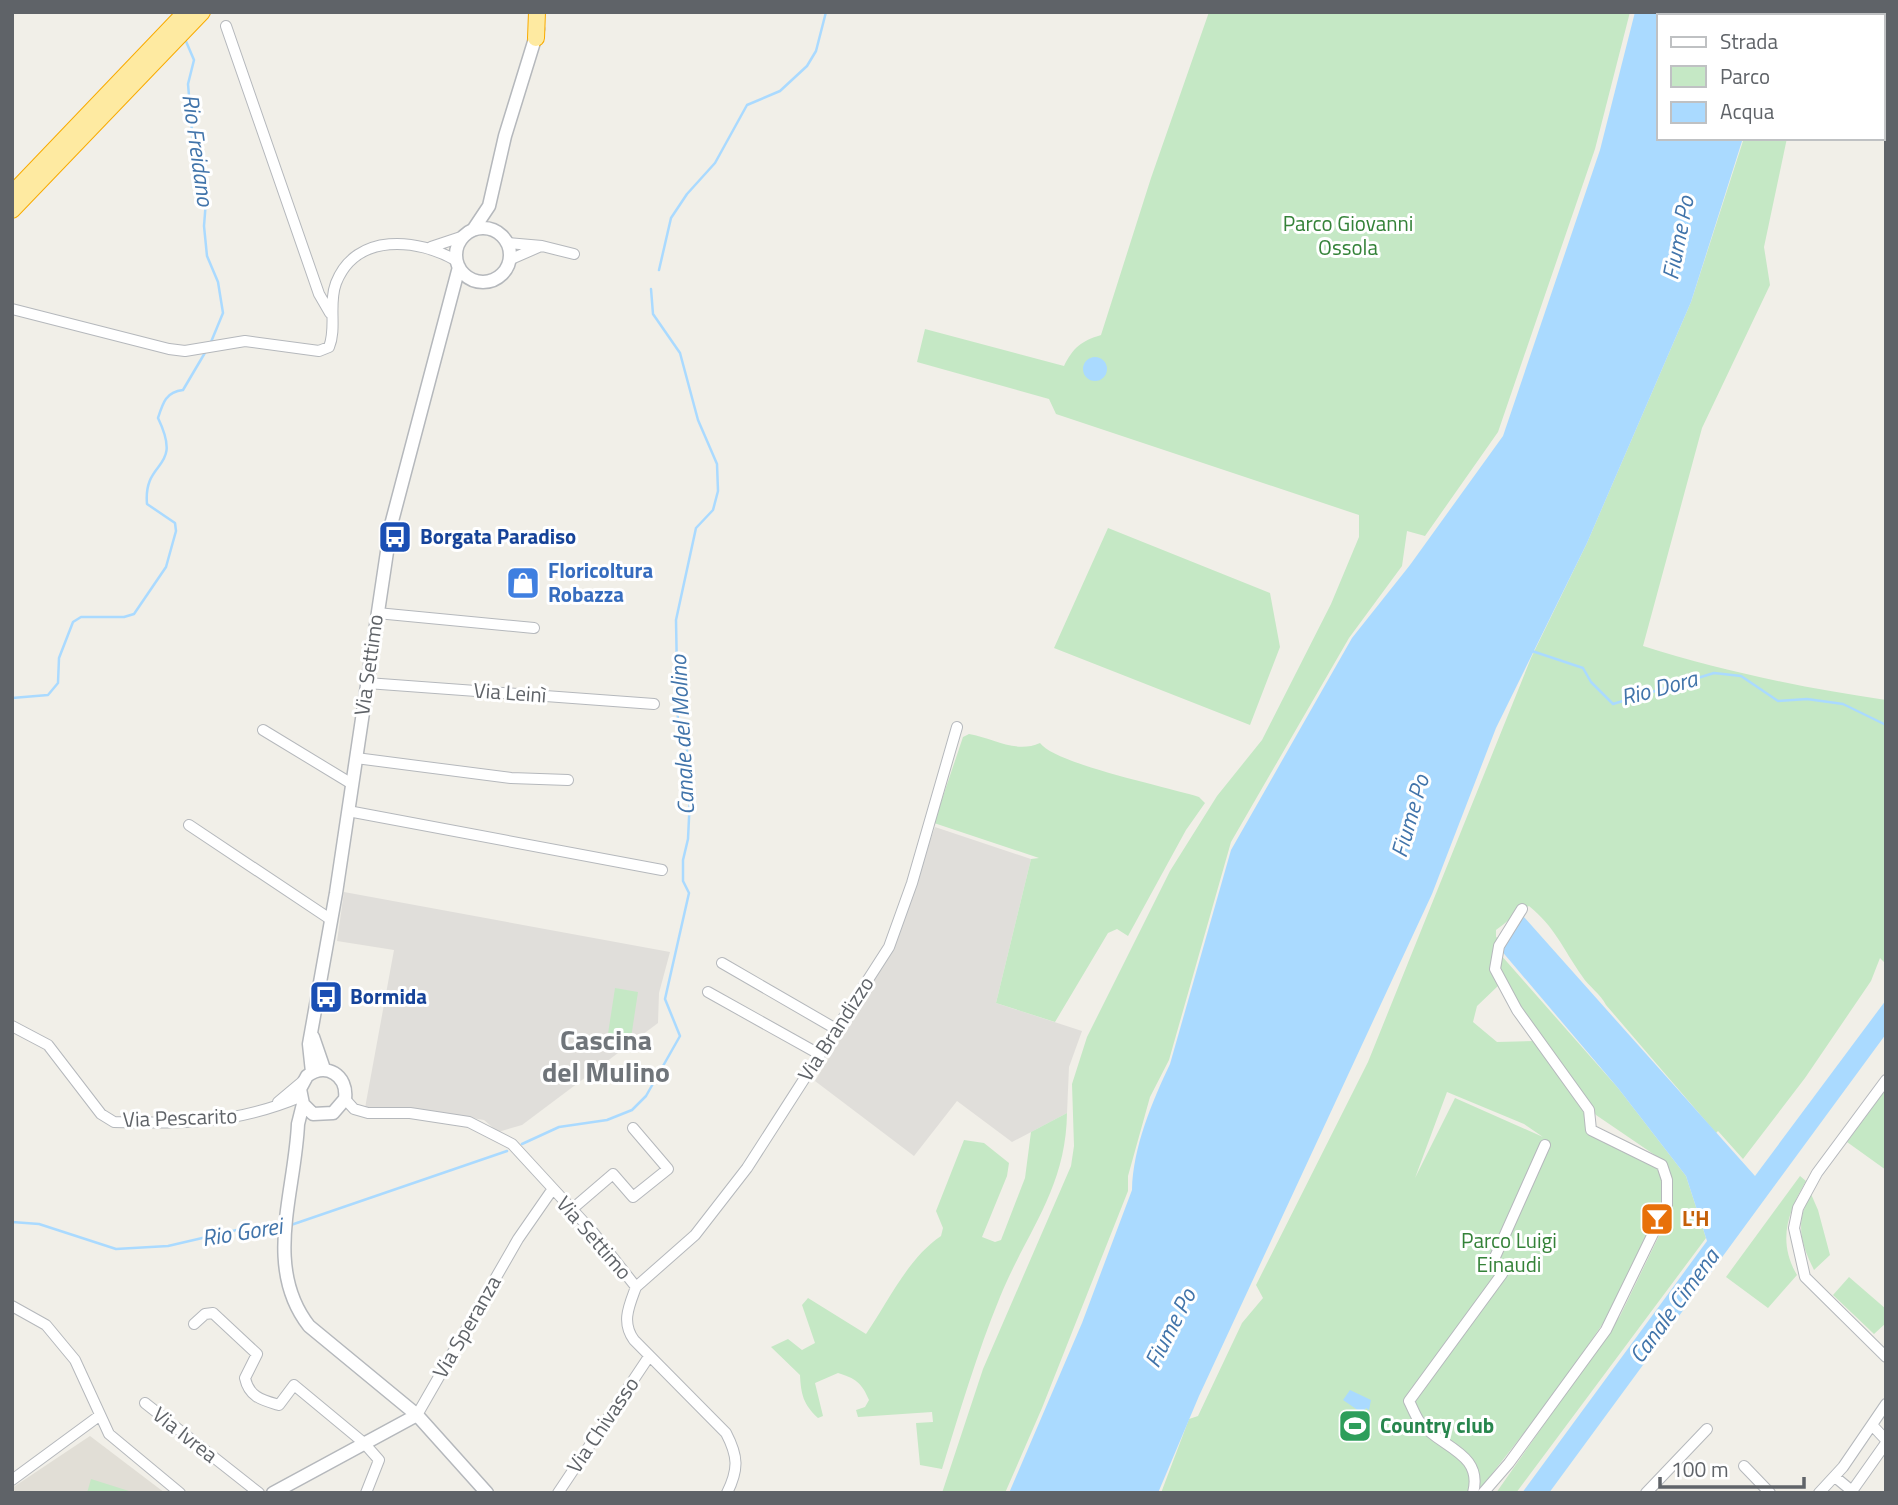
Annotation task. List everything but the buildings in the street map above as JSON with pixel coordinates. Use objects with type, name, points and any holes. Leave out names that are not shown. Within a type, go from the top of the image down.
[{"type":"highway","points":[[12,194],[186,12]]},
{"type":"highway","points":[[12,210],[202,12]]},
{"type":"highway","points":[[536,38],[537,12]]},
{"type":"street","points":[[458,264],[456,252],[489,206],[505,136],[543,12]]},
{"type":"street","points":[[226,26],[317,288],[330,313]]},
{"type":"street","points":[[489,206],[498,232],[507,243],[509,260]]},
{"type":"street","points":[[12,309],[169,349],[202,349],[245,341],[319,351],[329,347],[333,338],[330,313],[335,288],[346,266],[361,252],[383,245],[431,247],[481,228],[498,232]]},
{"type":"street","points":[[507,243],[542,246],[574,254]]},
{"type":"street","points":[[452,299],[472,279],[495,278],[509,260],[542,246]]},
{"type":"street","points":[[431,247],[458,264],[472,279]]},
{"type":"street","name":"Via Settimo","points":[[313,1074],[313,1036],[396,499],[440,330],[452,299],[458,264]]},
{"type":"street","points":[[317,288],[323,292],[335,288]]},
{"type":"street","points":[[377,613],[534,628]]},
{"type":"street","name":"Via Leinì","points":[[367,683],[654,704]]},
{"type":"street","name":"Via Brandizzo","points":[[636,1287],[695,1235],[747,1168],[889,947],[912,883],[957,727]]},
{"type":"street","points":[[262,730],[352,784]]},
{"type":"street","points":[[356,758],[511,778],[568,780]]},
{"type":"street","points":[[348,811],[662,870]]},
{"type":"street","points":[[189,825],[330,919]]},
{"type":"street","points":[[1483,1493],[1509,1463],[1606,1330],[1651,1244],[1667,1205],[1667,1180],[1662,1165],[1591,1130],[1589,1110],[1525,1021],[1495,969],[1499,946],[1522,909]]},
{"type":"street","points":[[722,963],[836,1029]]},
{"type":"street","points":[[708,992],[820,1054]]},
{"type":"street","name":"Via Pescarito","points":[[12,1026],[48,1045],[101,1114],[114,1122],[232,1120],[302,1101]]},
{"type":"street","points":[[313,1074],[302,1101],[283,1265],[295,1307],[309,1325],[417,1415],[487,1493]]},
{"type":"street","points":[[267,1112],[313,1074],[340,1077],[345,1084],[342,1104],[327,1115],[313,1114],[302,1101]]},
{"type":"street","points":[[1886,1080],[1817,1173],[1798,1208],[1794,1228],[1805,1277],[1886,1357]]},
{"type":"street","name":"Via Settimo","points":[[342,1104],[356,1116],[368,1113],[410,1113],[469,1122],[512,1144],[636,1287],[627,1310],[626,1329],[648,1358],[726,1433],[736,1450],[737,1466],[727,1493]]},
{"type":"street","points":[[297,1138],[313,1114]]},
{"type":"street","points":[[571,1210],[613,1174],[633,1197],[668,1169],[633,1128]]},
{"type":"street","points":[[1473,1493],[1475,1483],[1468,1460],[1420,1423],[1409,1401],[1502,1273],[1493,1265],[1495,1257],[1545,1145]]},
{"type":"street","name":"Via Speranza","points":[[417,1415],[518,1239],[552,1190]]},
{"type":"street","points":[[12,1306],[46,1325],[75,1360],[109,1434],[180,1493]]},
{"type":"street","points":[[194,1324],[205,1314],[213,1313],[257,1354],[245,1378],[247,1388],[259,1399],[279,1405],[293,1385],[364,1443],[379,1460],[366,1493]]},
{"type":"street","name":"Via Chivasso","points":[[558,1493],[648,1358]]},
{"type":"street","name":"Via Ivrea","points":[[145,1403],[259,1493]]},
{"type":"street","points":[[1820,1492],[1835,1477],[1886,1404]]},
{"type":"street","points":[[273,1493],[417,1415]]},
{"type":"street","points":[[12,1480],[99,1416]]},
{"type":"street","points":[[1835,1477],[1852,1491],[1886,1442],[1871,1425]]},
{"type":"street","points":[[1646,1493],[1707,1429]]},
{"type":"street","points":[[1744,1466],[1770,1493]]},
{"type":"shaded area","points":[[935,827],[1031,859],[996,1003],[1082,1031],[1069,1067],[1067,1113],[1012,1142],[957,1101],[914,1156],[815,1081],[863,1002],[866,990],[891,949]]},
{"type":"shaded area","points":[[344,892],[670,952],[659,993],[658,1023],[522,1125],[498,1132],[484,1120],[405,1107],[365,1108],[394,950],[337,941]]},
{"type":"shaded area","points":[[90,1436],[165,1493],[12,1493],[12,1488]]},
{"type":"green space","name":"Parco Giovanni Ossola","points":[[1209,12],[1630,12],[1595,149],[1498,432],[1425,536],[1407,531],[1402,566],[1349,638],[1231,842],[1169,1060],[1150,1097],[1128,1176],[1128,1191],[1042,1408],[1005,1493],[942,1493],[983,1369],[1071,1166],[1074,1146],[1072,1084],[1087,1037],[1170,871],[1217,796],[1262,740],[1331,604],[1359,537],[1359,515],[1056,414],[1049,399],[917,362],[925,329],[1064,366],[1078,346],[1101,335],[1151,178]]},
{"type":"green space","name":"Parco Luigi Einaudi","points":[[1743,140],[1787,140],[1764,247],[1770,285],[1702,428],[1643,646],[1763,678],[1886,700],[1886,964],[1880,958],[1871,981],[1805,1078],[1743,1159],[1718,1131],[1716,1133],[1585,980],[1546,922],[1529,906],[1520,912],[1496,930],[1496,937],[1505,942],[1500,954],[1618,1088],[1686,1176],[1706,1238],[1516,1493],[1496,1493],[1620,1316],[1672,1209],[1673,1181],[1665,1162],[1596,1115],[1538,1034],[1500,972],[1499,985],[1477,1006],[1473,1022],[1497,1042],[1535,1041],[1587,1110],[1587,1130],[1659,1166],[1665,1189],[1662,1213],[1612,1310],[1559,1388],[1477,1493],[1161,1493],[1189,1419],[1198,1416],[1242,1323],[1263,1298],[1256,1285],[1368,1062],[1531,658],[1587,543],[1691,302]],"holes":[[[1447,1092],[1524,1124],[1543,1137],[1455,1098],[1415,1178]]]},
{"type":"green space","points":[[1108,528],[1270,593],[1280,647],[1250,725],[1054,648]]},
{"type":"green space","points":[[969,734],[1013,746],[1040,743],[1050,751],[1089,767],[1199,797],[1205,803],[1186,830],[1128,936],[1117,929],[1108,933],[1055,1022],[996,1003],[1031,859],[1039,858],[934,823],[963,737]]},
{"type":"green space","points":[[615,988],[638,992],[631,1038],[608,1034]]},
{"type":"green space","points":[[1886,1089],[1886,1170],[1847,1142]]},
{"type":"green space","points":[[1067,1113],[1060,1165],[1043,1209],[992,1318],[942,1469],[920,1465],[916,1423],[933,1422],[932,1412],[858,1417],[856,1410],[865,1407],[869,1400],[861,1385],[849,1377],[838,1373],[815,1383],[823,1416],[818,1418],[804,1398],[800,1375],[771,1347],[788,1339],[802,1350],[815,1343],[802,1305],[808,1298],[866,1334],[918,1256],[941,1236],[943,1228],[936,1211],[964,1140],[984,1143],[1009,1163],[1007,1176],[982,1237],[995,1242],[1001,1240],[1025,1178],[1031,1132]]},
{"type":"green space","points":[[1800,1176],[1806,1181],[1790,1215],[1786,1238],[1787,1250],[1797,1275],[1768,1308],[1726,1277]]},
{"type":"green space","points":[[1811,1194],[1830,1255],[1814,1270],[1801,1232],[1803,1214]]},
{"type":"green space","points":[[1849,1277],[1886,1309],[1886,1323],[1874,1334],[1833,1295]]},
{"type":"green space","points":[[91,1479],[129,1491],[87,1493]]},
{"type":"water","name":"Fiume Po","points":[[1635,12],[1783,12],[1657,14],[1657,140],[1742,140],[1691,302],[1587,543],[1496,728],[1432,894],[1199,1396],[1158,1493],[1009,1493],[1082,1323],[1132,1190],[1140,1141],[1150,1109],[1170,1064],[1231,850],[1352,638],[1410,565],[1503,436],[1600,150]]},
{"type":"water","points":[[1095,357],[1104,360],[1107,369],[1104,378],[1095,381],[1086,378],[1083,369],[1086,360]]},
{"type":"water","name":"Canale Cimena","points":[[1523,916],[1755,1176],[1886,1000],[1886,1034],[1549,1493],[1522,1493],[1707,1241],[1686,1176],[1618,1088],[1500,949]]},
{"type":"water","points":[[1350,1390],[1371,1400],[1369,1410],[1366,1408],[1362,1413],[1343,1400]]},
{"type":"waterway","name":"Canale del Molino","points":[[659,270],[671,218],[687,194],[715,163],[747,105],[780,91],[807,66],[816,51],[826,12]]},
{"type":"waterway","name":"Rio Freidano","points":[[185,39],[194,60],[188,84],[194,155],[204,171],[207,188],[204,226],[207,256],[218,282],[223,313],[211,342]]},
{"type":"waterway","name":"Canale del Molino","points":[[522,1144],[559,1127],[607,1120],[632,1110],[646,1096],[680,1036],[665,999],[689,893],[683,881],[683,860],[688,839],[690,797],[687,750],[678,730],[676,620],[696,528],[713,510],[718,491],[717,464],[698,420],[680,353],[653,314],[651,289]]},
{"type":"waterway","name":"Rio Freidano","points":[[12,698],[48,695],[58,683],[59,658],[73,622],[81,617],[124,617],[134,614],[166,567],[176,531],[175,523],[147,504],[147,489],[165,457],[167,448],[158,418],[166,399],[183,390],[206,351]]},
{"type":"waterway","name":"Rio Dora","points":[[1532,651],[1583,668],[1591,682],[1613,704],[1714,673],[1741,676],[1778,701],[1807,699],[1843,704],[1886,725]]},
{"type":"waterway","name":"Rio Gorei","points":[[288,1226],[507,1151]]},
{"type":"waterway","name":"Rio Gorei","points":[[12,1222],[39,1224],[116,1249],[168,1246],[241,1229],[271,1232],[282,1228]]},
{"type":"place","name":"Borgata Paradiso","points":[[395,537]]},
{"type":"place","name":"Floricoltura Robazza","points":[[523,583]]},
{"type":"place","name":"Bormida","points":[[326,997]]},
{"type":"place","name":"L'H","points":[[1657,1219]]},
{"type":"place","name":"Country club","points":[[1355,1426]]},
{"type":"district","name":"Cascina del Mulino","points":[[606,1056]]}]
